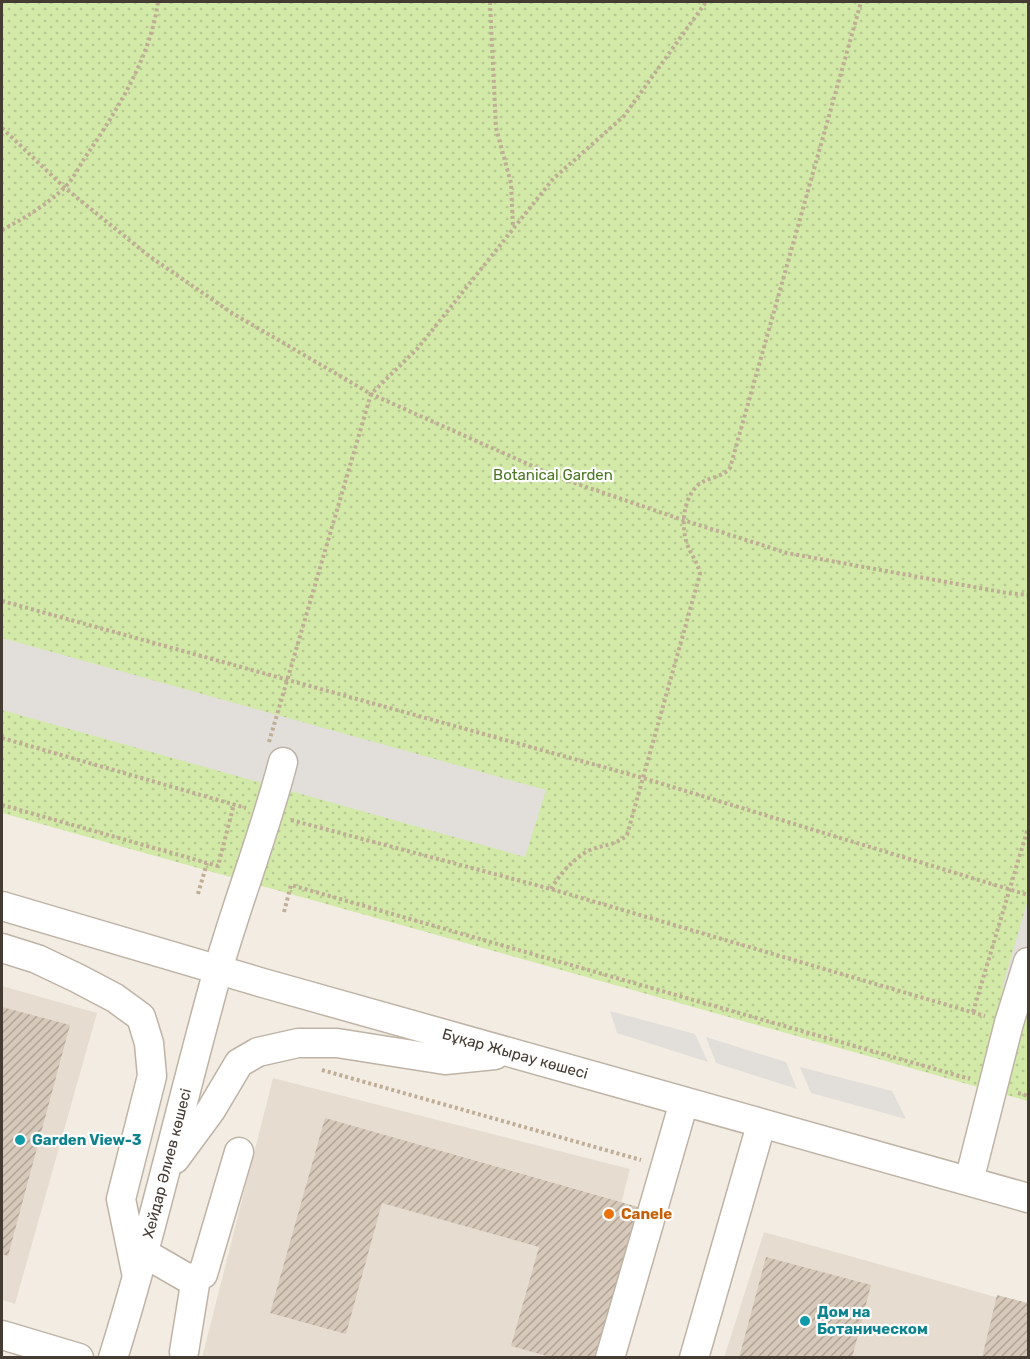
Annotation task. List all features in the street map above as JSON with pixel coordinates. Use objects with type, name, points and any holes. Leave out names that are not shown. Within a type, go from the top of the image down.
[{"type":"street","name":"Хейдар Әлиев көшесі","points":[[113,1358],[141,1266],[219,968],[270,815],[275,754]]},
{"type":"street","name":"Бұқар Жырау көшесі","points":[[5,905],[263,983],[762,1125],[1029,1198]]},
{"type":"street","points":[[2,948],[37,959],[77,978],[115,998],[141,1017],[149,1043],[152,1076],[121,1198],[141,1266],[189,1279],[203,1274],[239,1152]]},
{"type":"street","points":[[969,1181],[1010,1023],[1029,962]]},
{"type":"street","points":[[165,1172],[211,1110],[239,1063],[258,1052],[298,1043],[337,1044],[445,1060],[512,1053]]},
{"type":"street","points":[[610,1358],[684,1102]]},
{"type":"street","points":[[694,1358],[762,1125]]},
{"type":"street","points":[[184,1352],[196,1278]]},
{"type":"street","points":[[2,1335],[79,1358]]},
{"type":"path","points":[[2,230],[43,206],[65,188],[124,99],[144,51],[158,2]]},
{"type":"path","points":[[490,2],[496,128],[511,183],[513,229]]},
{"type":"path","points":[[275,754],[287,681],[371,394],[418,348],[553,179],[624,116],[706,2]]},
{"type":"path","points":[[552,889],[561,873],[589,851],[616,844],[627,835],[700,574],[697,560],[688,545],[683,520],[687,501],[698,485],[726,473],[730,468],[861,2]]},
{"type":"path","points":[[2,128],[65,188],[149,256],[232,313],[371,394],[557,477],[787,553],[1029,595]]},
{"type":"path","points":[[2,601],[643,778],[1029,896]]},
{"type":"path","points":[[2,738],[270,815],[552,889],[1010,1023]]},
{"type":"path","points":[[2,805],[218,866],[234,804]]},
{"type":"path","points":[[973,1012],[1029,828]]},
{"type":"path","points":[[198,894],[207,863]]},
{"type":"path","points":[[284,912],[291,885],[1029,1096]]},
{"type":"path","points":[[314,1068],[665,1167]]},
{"type":"shaded area","points":[[2,638],[546,790],[525,857],[2,710]]},
{"type":"shaded area","points":[[1028,903],[1028,996],[1002,988]]},
{"type":"shaded area","points":[[2,986],[97,1013],[15,1304],[2,1300]]},
{"type":"shaded area","points":[[610,1011],[695,1034],[708,1062],[617,1033]]},
{"type":"shaded area","points":[[706,1037],[786,1062],[797,1089],[716,1063]]},
{"type":"shaded area","points":[[800,1067],[892,1091],[906,1119],[811,1093]]},
{"type":"shaded area","points":[[273,1078],[630,1169],[582,1357],[202,1358]]},
{"type":"shaded area","name":"Дом на Ботаническом","points":[[764,1232],[1028,1306],[1028,1357],[724,1358]]},
{"type":"green space","name":"Botanical Garden","points":[[2,2],[1028,2],[1028,1101],[2,813]]},
{"type":"building","name":"Garden View-3","points":[[2,1007],[70,1025],[8,1256],[2,1254]]},
{"type":"building","points":[[325,1118],[638,1207],[595,1358],[554,1358],[511,1346],[539,1247],[382,1203],[346,1334],[270,1313]]},
{"type":"building","name":"Дом на Ботаническом","points":[[766,1257],[871,1285],[852,1358],[739,1358]]},
{"type":"building","points":[[997,1295],[1028,1303],[1028,1358],[982,1358]]},
{"type":"place","name":"Garden View-3","points":[[20,1140]]},
{"type":"place","name":"Canele","points":[[609,1214]]},
{"type":"place","name":"Дом на Ботаническом","points":[[805,1321]]}]
